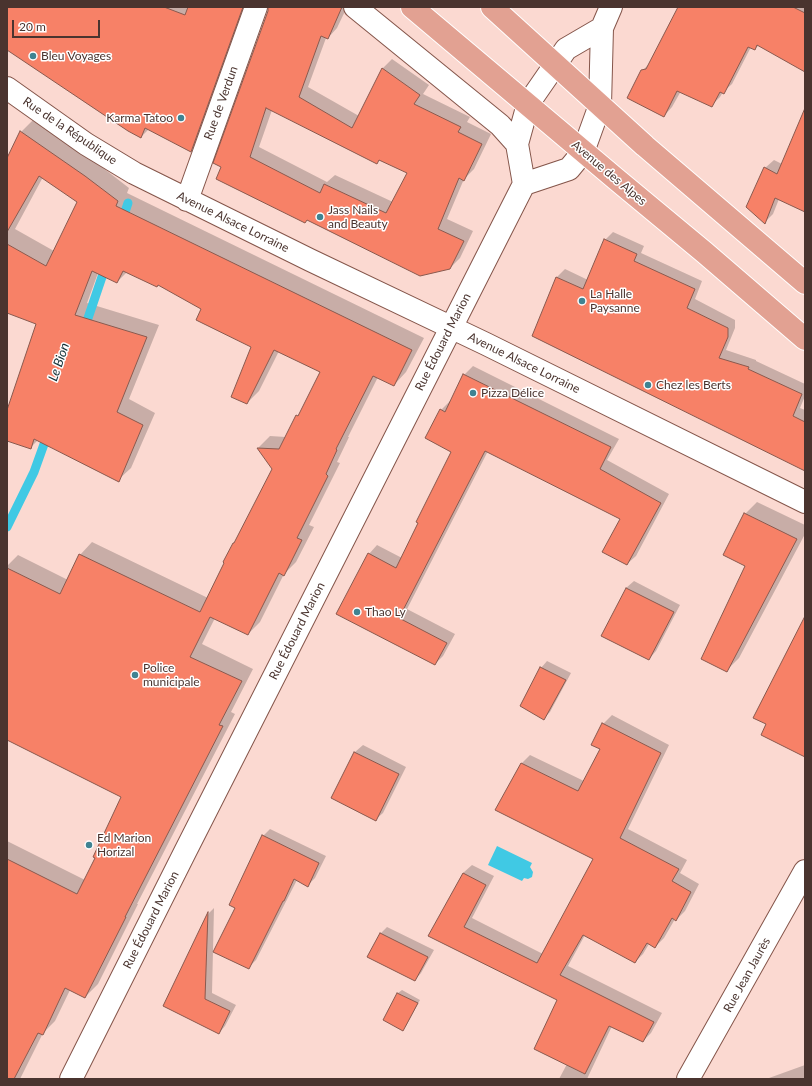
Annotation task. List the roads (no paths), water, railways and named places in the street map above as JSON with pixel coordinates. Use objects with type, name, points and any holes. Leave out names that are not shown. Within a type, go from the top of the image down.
[{"type":"main road","name":"Avenue des Alpes","points":[[412,7],[704,252],[805,339]]},
{"type":"main road","points":[[492,7],[645,146],[805,283]]},
{"type":"street","name":"Rue de Verdun","points":[[187,200],[256,7]]},
{"type":"street","points":[[355,7],[500,125],[517,144]]},
{"type":"street","points":[[605,14],[600,105],[583,152],[569,170],[524,184],[517,144],[528,104],[566,49],[605,14]]},
{"type":"street","name":"Rue de la République","points":[[7,88],[86,144],[134,174]]},
{"type":"street","name":"Avenue Alsace Lorraine","points":[[134,174],[451,327],[805,502]]},
{"type":"street","name":"Rue Édouard Marion","points":[[71,1079],[524,184]]},
{"type":"street","name":"Rue Jean Jaurès","points":[[688,1079],[805,872]]},
{"type":"water","points":[[497,846],[532,863],[530,867],[533,872],[532,877],[528,879],[524,878],[522,881],[488,865]]},
{"type":"waterway","name":"Le Bion","points":[[122,221],[128,203]]},
{"type":"waterway","name":"Le Bion","points":[[84,330],[106,265]]},
{"type":"waterway","name":"Le Bion","points":[[7,527],[34,472],[48,433]]},
{"type":"place","name":"Bleu Voyages","points":[[33,56]]},
{"type":"place","name":"Karma Tatoo","points":[[181,118]]},
{"type":"place","name":"Jass Nails and Beauty","points":[[320,217]]},
{"type":"place","name":"La Halle Paysanne","points":[[582,301]]},
{"type":"place","name":"Chez les Berts","points":[[648,385]]},
{"type":"place","name":"Pizza Délice","points":[[473,393]]},
{"type":"place","name":"Thao Ly","points":[[357,612]]},
{"type":"place","name":"Police municipale","points":[[135,675]]},
{"type":"place","name":"Ed Marion Horizal","points":[[89,845]]}]
